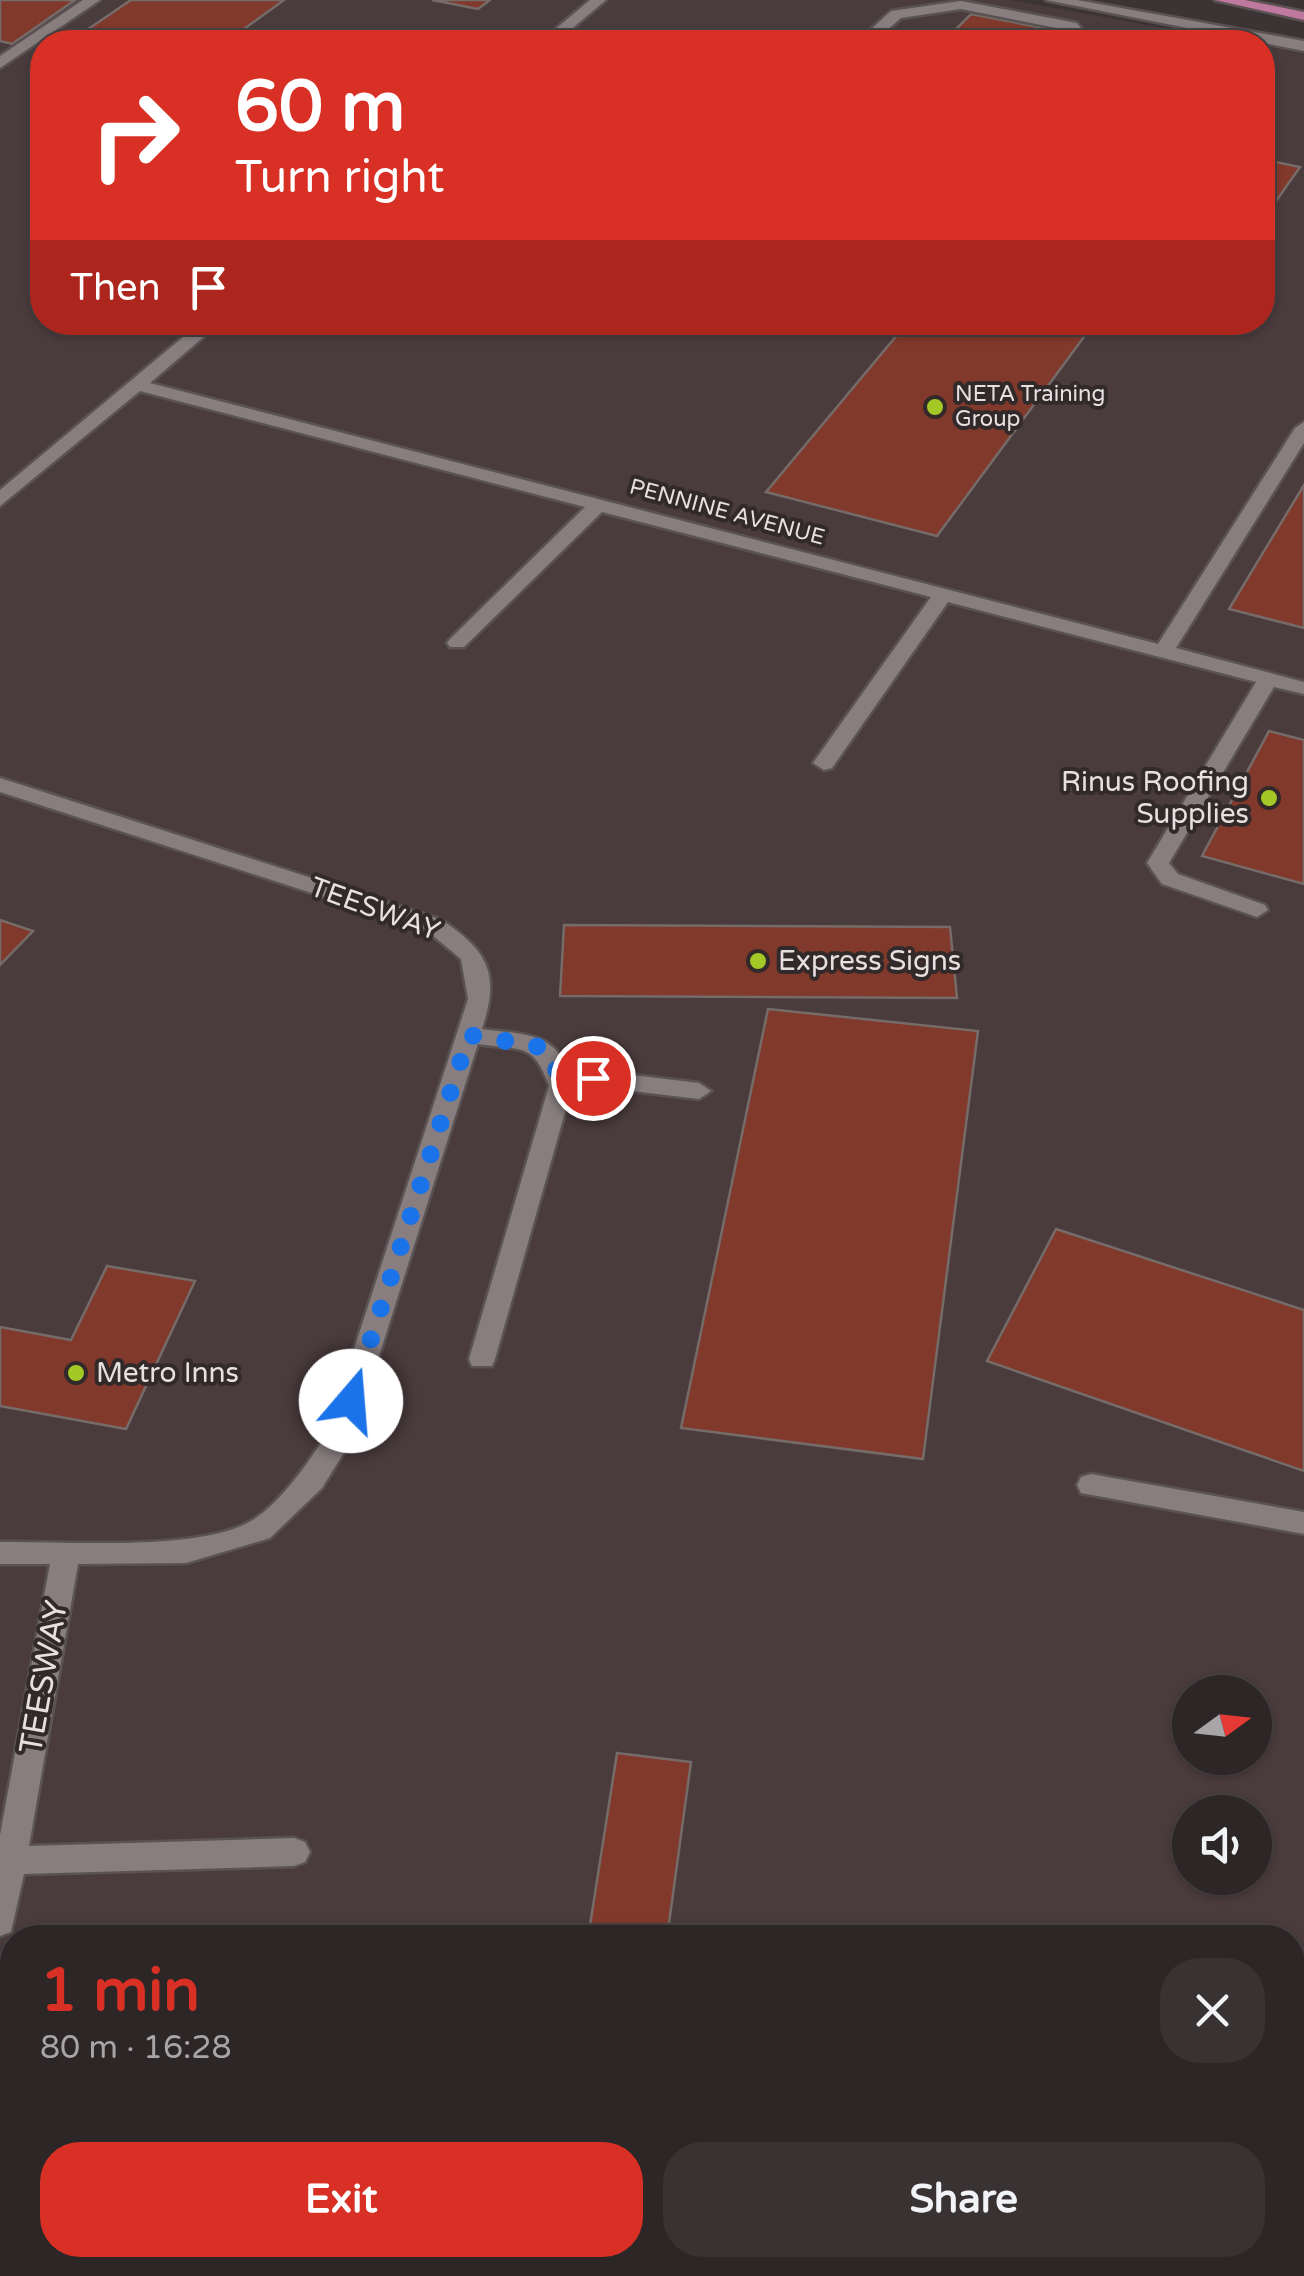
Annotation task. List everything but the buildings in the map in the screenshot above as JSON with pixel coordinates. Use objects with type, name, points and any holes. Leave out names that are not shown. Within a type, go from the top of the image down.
[{"type":"main road","points":[[1222,0],[1304,16]]},
{"type":"street","points":[[49,30],[94,0]]},
{"type":"street","points":[[562,30],[599,0]]},
{"type":"street","points":[[1053,0],[1202,30]]},
{"type":"street","points":[[879,30],[896,14],[961,4],[1072,26],[1075,30]]},
{"type":"street","points":[[1275,42],[1304,46]]},
{"type":"street","points":[[0,63],[30,43]]},
{"type":"street","points":[[3,494],[197,335]]},
{"type":"street","name":"PENNINE AVENUE","points":[[137,386],[1304,688]]},
{"type":"street","points":[[1164,650],[1304,428]]},
{"type":"street","points":[[457,644],[598,505]]},
{"type":"street","points":[[824,763],[943,594]]},
{"type":"street","points":[[1257,910],[1170,880],[1158,863],[1268,678]]},
{"type":"street","name":"TEESWAY","points":[[0,784],[434,924],[466,948],[480,972],[480,1000],[339,1438],[312,1480],[260,1530],[186,1552],[0,1554]]},
{"type":"street","points":[[469,1035],[536,1046],[549,1052],[561,1086],[482,1359]]},
{"type":"street","points":[[558,1074],[699,1091]]},
{"type":"street","points":[[1091,1485],[1304,1522]]},
{"type":"street","name":"TEESWAY","points":[[0,1922],[6,1860],[66,1554]]},
{"type":"street","points":[[6,1860],[294,1852]]},
{"type":"shaded area","points":[[0,0],[1010,0],[1175,30],[30,30],[30,335],[1275,335],[1275,48],[1304,54],[1304,1925],[0,1925]]},
{"type":"place","name":"NETA Training Group","points":[[935,407]]},
{"type":"place","name":"Rinus Roofing Supplies","points":[[1269,798]]},
{"type":"place","name":"Express Signs","points":[[758,961]]},
{"type":"place","name":"Metro Inns","points":[[76,1373]]},
{"type":"route","points":[[351,1401],[469,1035],[536,1046],[549,1052],[558,1074],[593,1078]]}]
